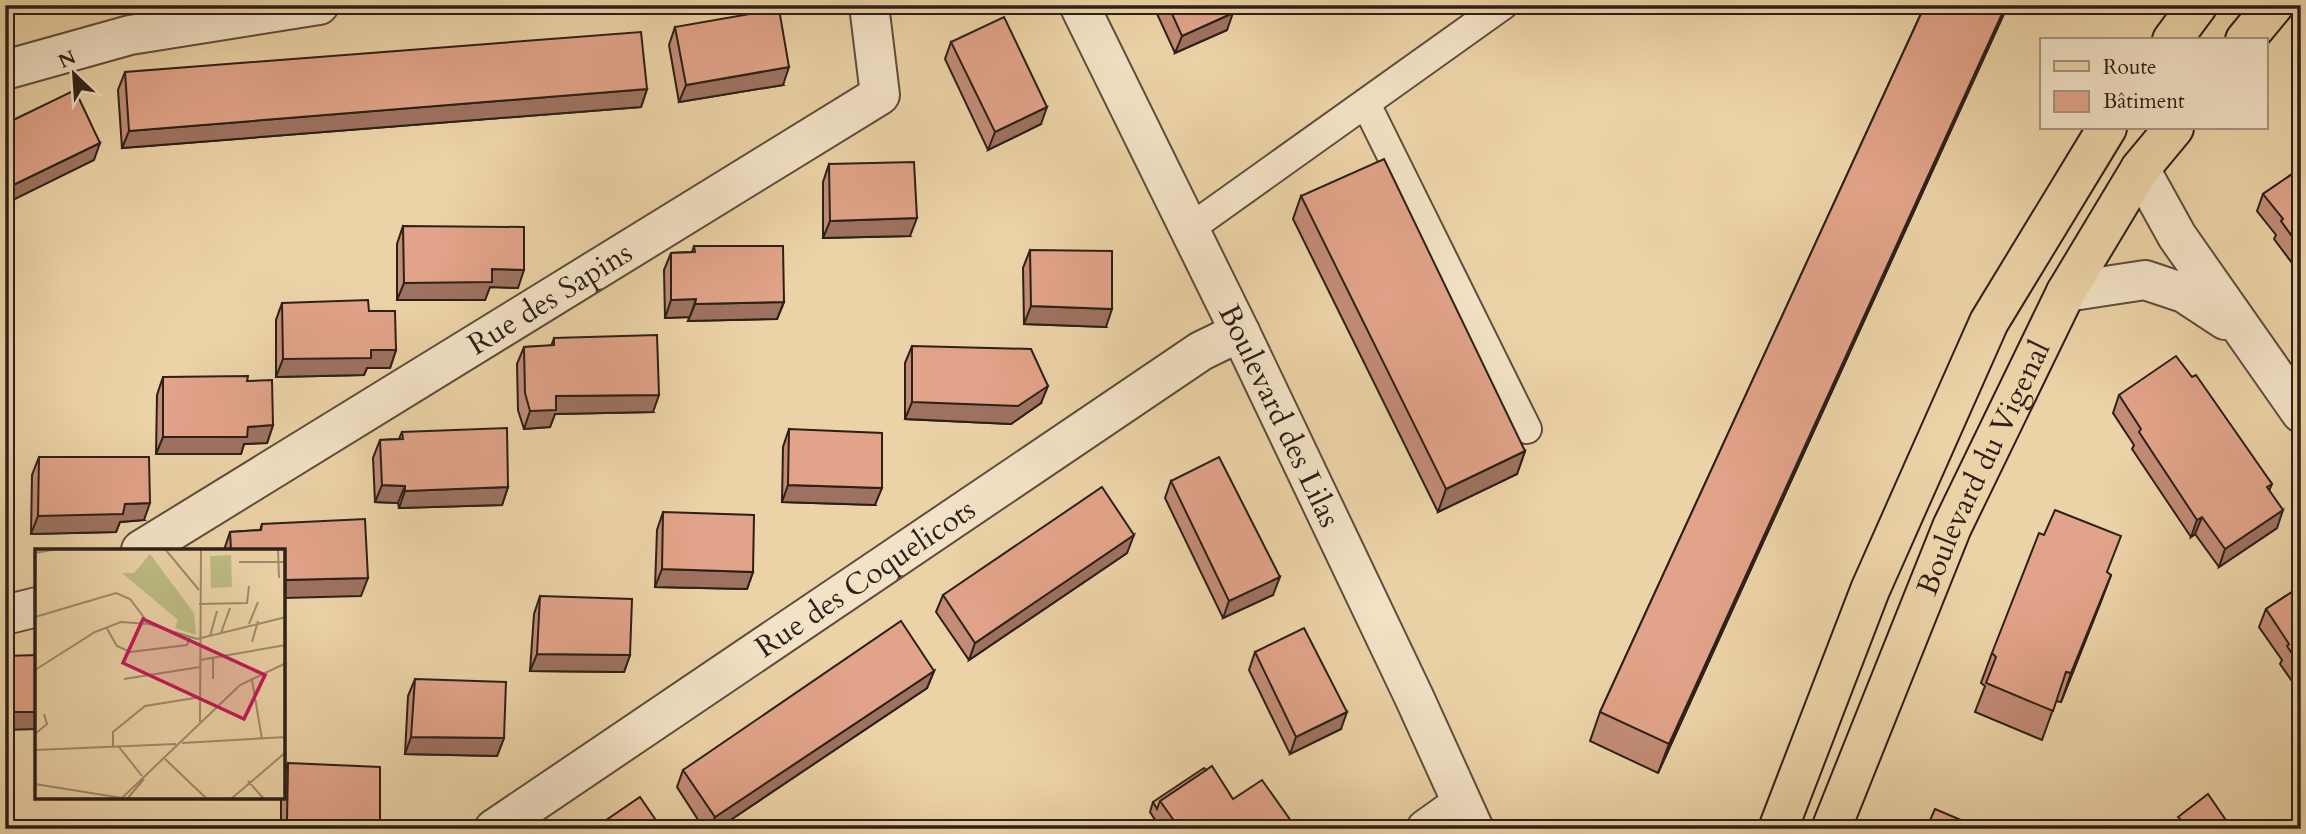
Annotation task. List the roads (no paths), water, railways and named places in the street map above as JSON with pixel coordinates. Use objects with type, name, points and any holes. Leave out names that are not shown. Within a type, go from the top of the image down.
[{"type":"main road","points":[[2173,38],[2198,5]]},
{"type":"main road","points":[[2247,38],[2274,5]]},
{"type":"main road","name":"Boulevard du Vigenal","points":[[1778,829],[1870,590],[1989,323],[2107,130]]},
{"type":"main road","name":"Boulevard du Vigenal","points":[[1831,829],[1952,527],[2066,292],[2140,169],[2172,130]]},
{"type":"street","points":[[5,70],[122,20],[319,5]]},
{"type":"street","name":"Rue des Sapins","points":[[144,549],[880,95],[869,5]]},
{"type":"street","name":"Boulevard des Lilas","points":[[1079,5],[1240,332],[1414,697],[1468,817]]},
{"type":"street","points":[[2140,169],[2177,236],[2301,413]]},
{"type":"street","points":[[2066,292],[2145,280],[2184,293],[2242,330]]},
{"type":"street","name":"Rue des Coquelicots","points":[[495,829],[1201,351],[1240,332]]},
{"type":"street","points":[[5,615],[35,608]]},
{"type":"street","points":[[1426,829],[1468,817]]},
{"type":"lane","points":[[1189,229],[1503,5]]},
{"type":"lane","points":[[1366,104],[1527,429]]}]
